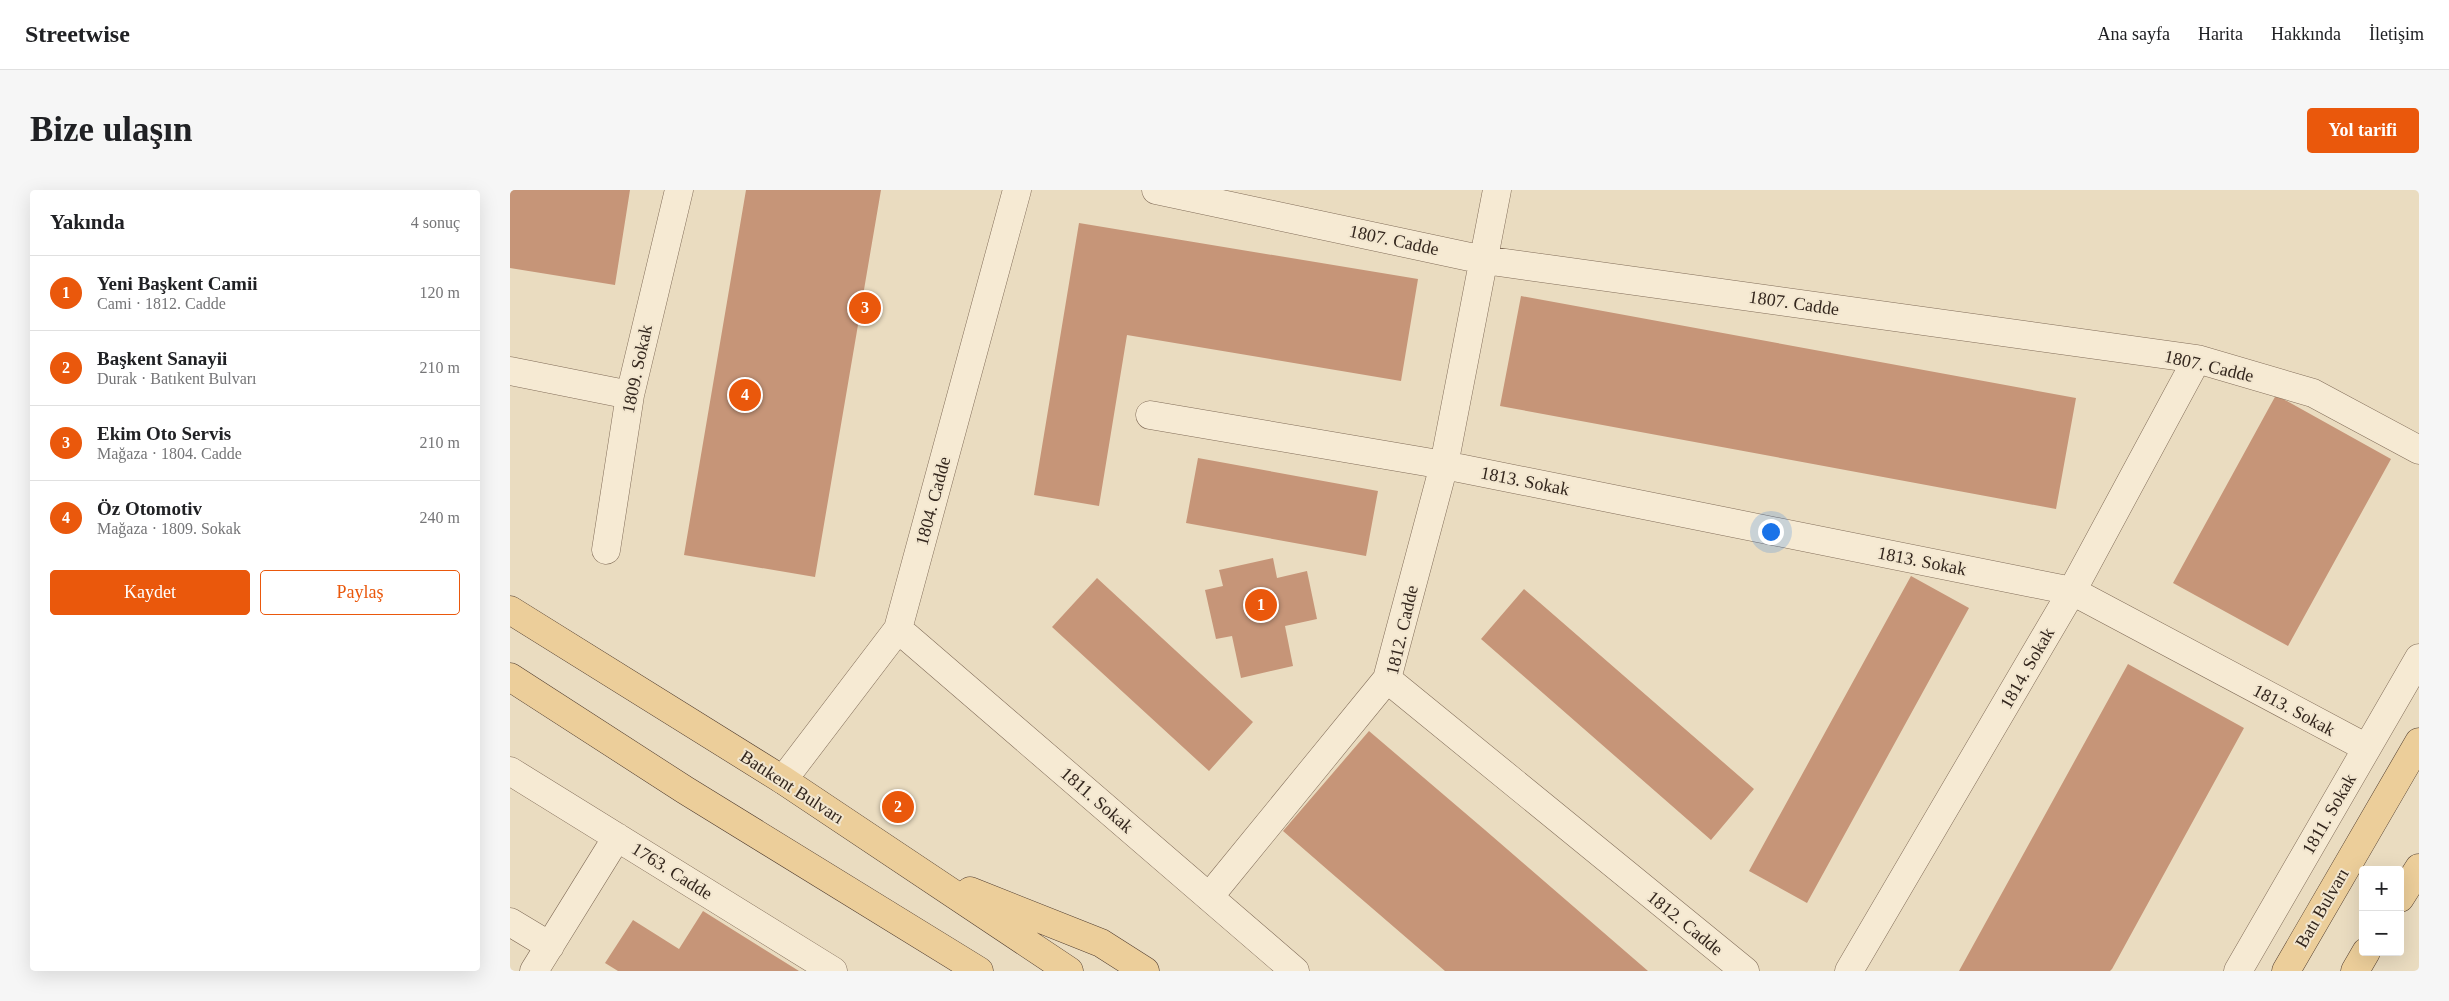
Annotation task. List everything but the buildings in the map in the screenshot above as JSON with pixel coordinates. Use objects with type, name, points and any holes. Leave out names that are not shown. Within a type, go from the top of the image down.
[{"type":"main road","name":"Batıkent Bulvarı","points":[[510,610],[783,780],[1069,971]]},
{"type":"main road","points":[[510,677],[693,795],[979,971]]},
{"type":"main road","name":"Batı Bulvarı","points":[[2286,971],[2419,742]]},
{"type":"main road","points":[[2404,892],[2419,868]]},
{"type":"main road","points":[[920,870],[1101,943],[1145,971]]},
{"type":"main road","points":[[2265,971],[2291,937],[2309,931]]},
{"type":"main road","points":[[2355,971],[2364,956]]},
{"type":"street","name":"1809. Sokak","points":[[606,550],[630,395],[679,190]]},
{"type":"street","name":"1804. Cadde","points":[[783,780],[898,629],[1017,190]]},
{"type":"street","name":"1807. Cadde","points":[[1156,190],[1484,260],[2197,359],[2313,394],[2419,450]]},
{"type":"street","name":"1812. Cadde","points":[[1497,190],[1444,464],[1387,679],[1744,971]]},
{"type":"street","name":"1814. Sokak","points":[[1849,971],[2072,591],[2197,359]]},
{"type":"street","points":[[510,372],[630,395]]},
{"type":"street","name":"1813. Sokak","points":[[1150,415],[1444,464],[2072,591],[2367,748]]},
{"type":"street","name":"1811. Sokak","points":[[898,629],[1295,971]]},
{"type":"street","name":"1811. Sokak","points":[[2238,971],[2419,658]]},
{"type":"street","points":[[1209,896],[1387,679]]},
{"type":"street","name":"1763. Cadde","points":[[510,771],[833,971]]},
{"type":"street","points":[[534,971],[617,837]]},
{"type":"street","points":[[510,922],[550,946]]},
{"type":"place","name":"Ekim Oto Servis","points":[[865,308]]},
{"type":"place","name":"Öz Otomotiv","points":[[745,395]]},
{"type":"place","name":"Yeni Başkent Camii","points":[[1261,605]]},
{"type":"place","name":"Başkent Sanayii","points":[[898,807]]}]
